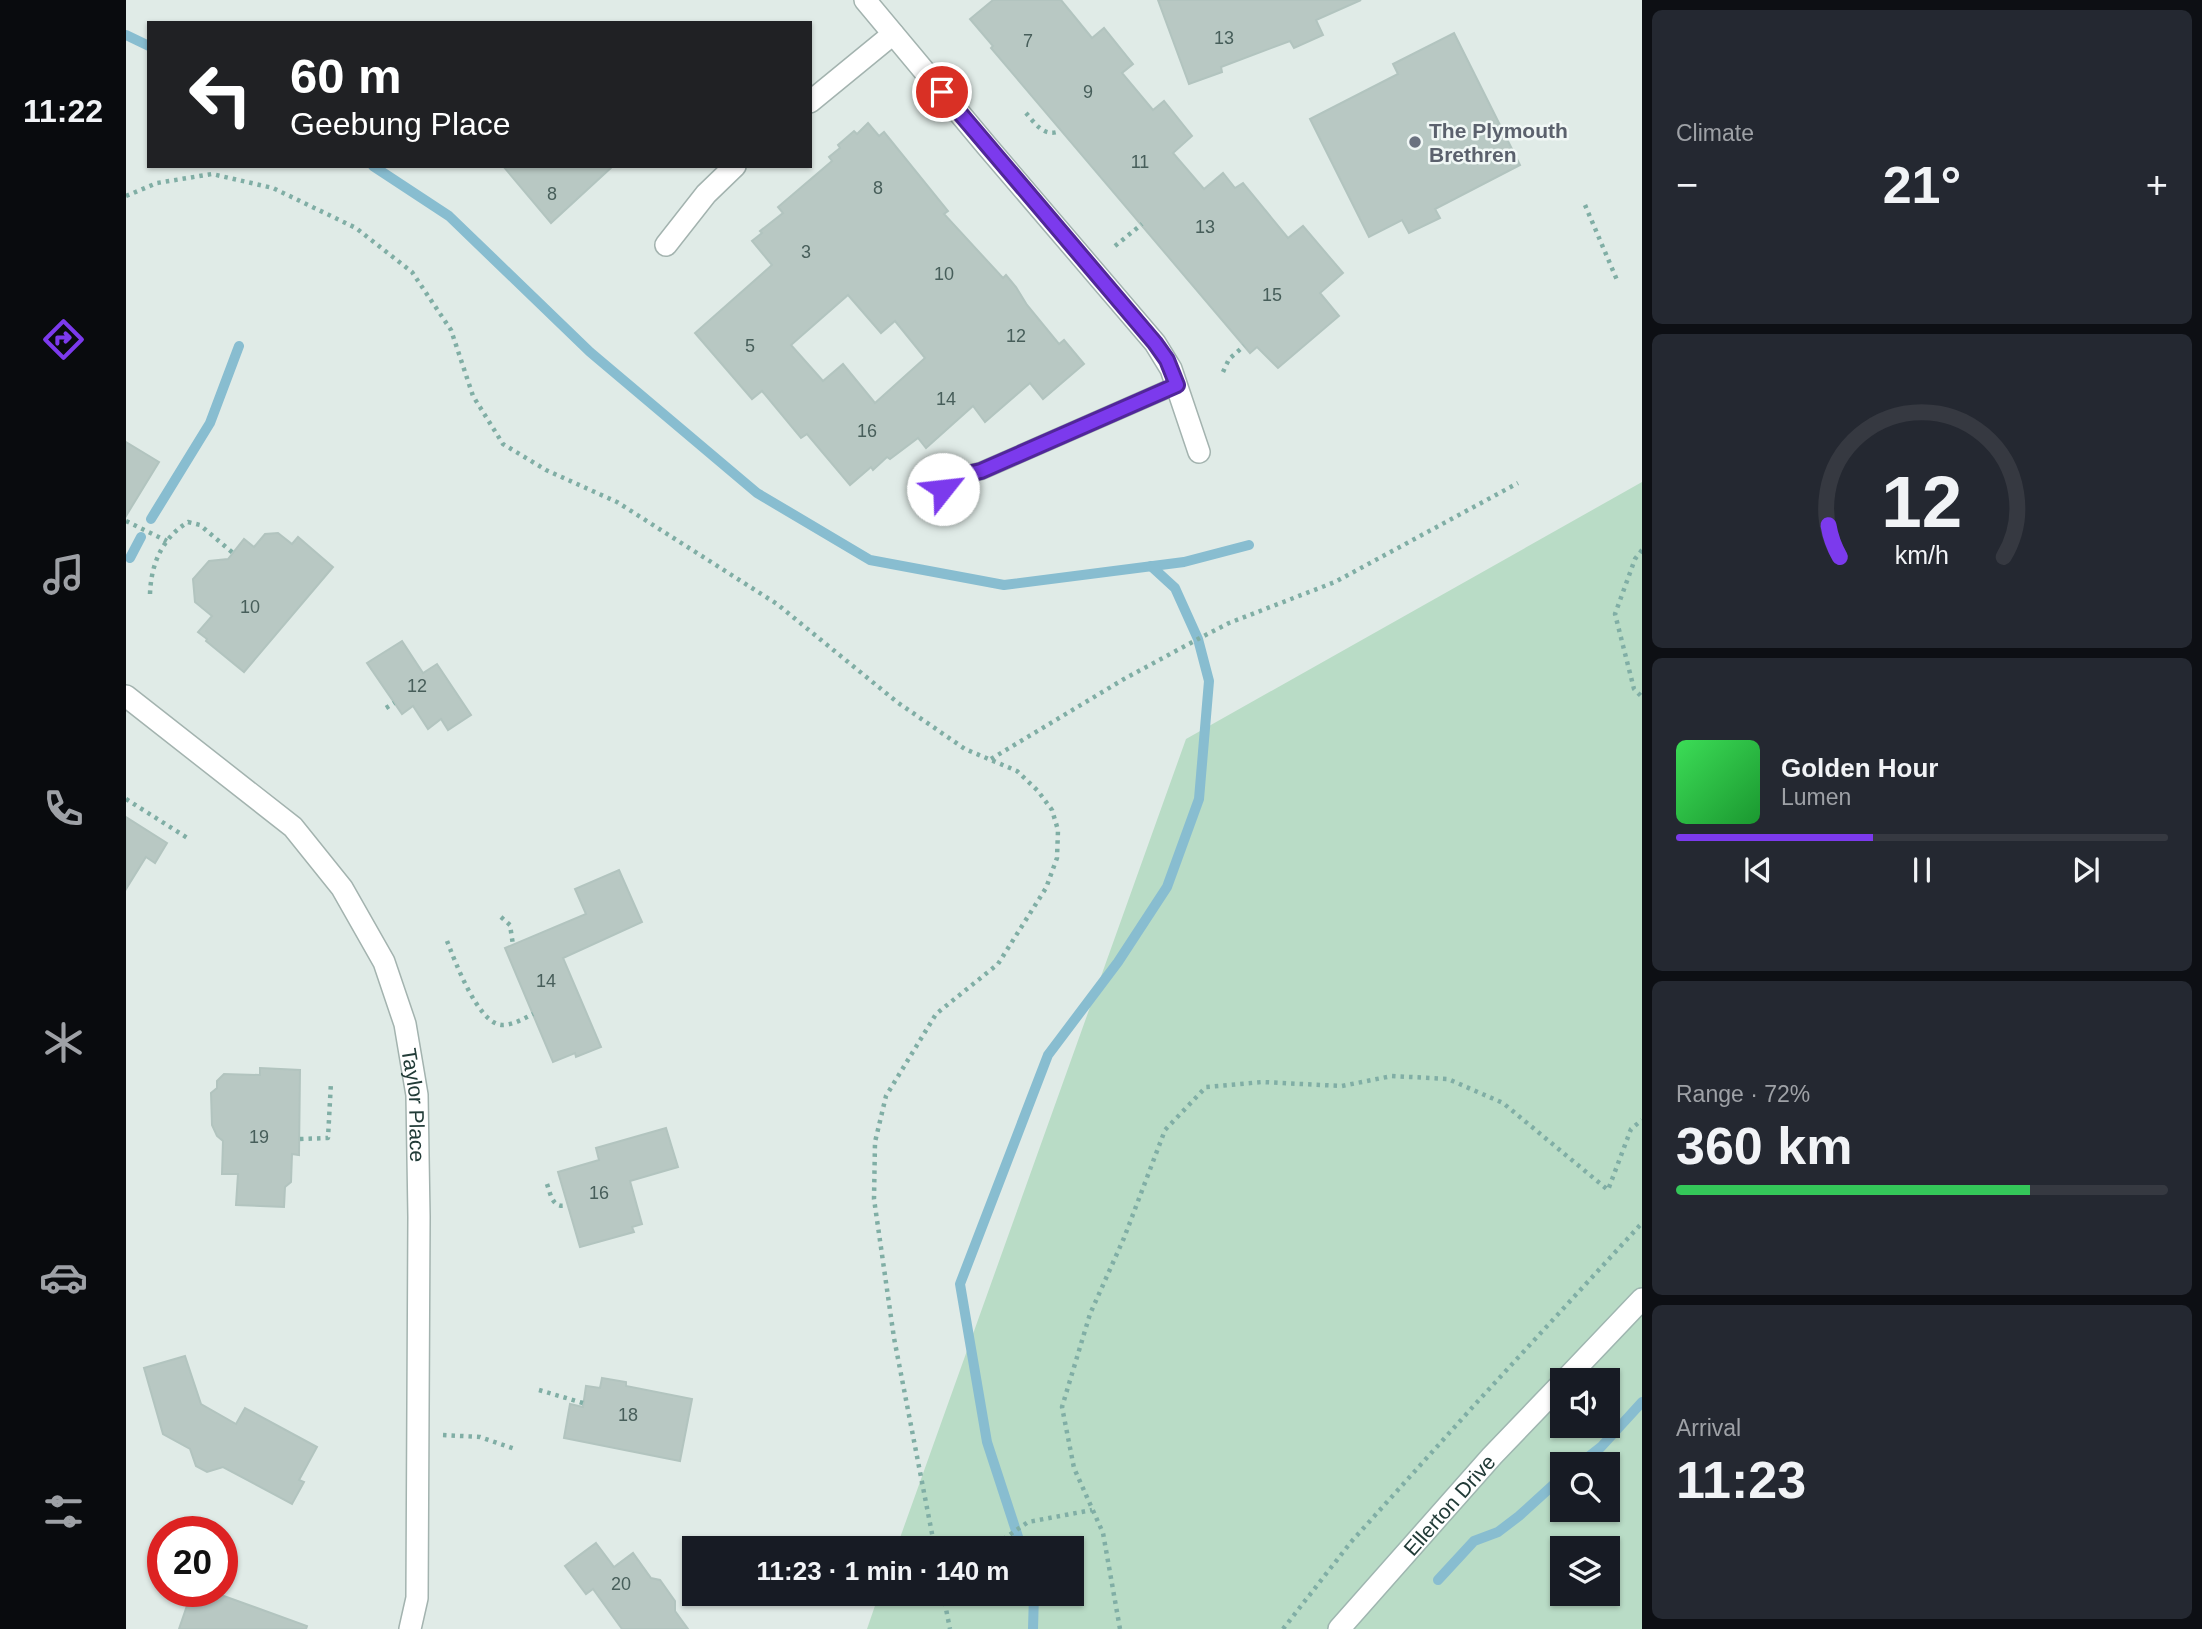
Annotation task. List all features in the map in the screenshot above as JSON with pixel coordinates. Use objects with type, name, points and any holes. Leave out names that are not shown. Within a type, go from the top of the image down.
[{"type":"street","points":[[865,0],[1155,343],[1167,360],[1199,452]]},
{"type":"street","points":[[812,100],[893,34]]},
{"type":"street","points":[[666,245],[706,194],[733,168]]},
{"type":"street","name":"Taylor Place","points":[[126,696],[293,827],[342,888],[384,962],[405,1024],[417,1095],[419,1217],[417,1598],[410,1629]]},
{"type":"street","name":"Ellerton Drive","points":[[1576,1368],[1642,1299]]},
{"type":"street","name":"Ellerton Drive","points":[[1339,1629],[1550,1395]]},
{"type":"lane","points":[[930,512],[944,485],[954,477],[981,471],[1177,385]]},
{"type":"path","points":[[1026,113],[1044,131],[1060,131]]},
{"type":"path","points":[[126,196],[157,183],[212,174],[273,188],[356,228],[412,272],[451,330],[473,396],[503,443],[546,470],[617,502],[777,604],[897,702],[965,749],[1017,771],[1038,791],[1052,810],[1058,830],[1057,858],[1046,888],[998,964],[936,1014],[886,1096],[875,1142],[874,1199],[894,1338],[932,1536]]},
{"type":"path","points":[[1585,205],[1618,280]]},
{"type":"path","points":[[1115,246],[1142,224]]},
{"type":"path","points":[[1223,372],[1229,359],[1244,346]]},
{"type":"path","points":[[990,760],[1124,679],[1229,623],[1335,582],[1518,482]]},
{"type":"path","points":[[126,521],[167,541]]},
{"type":"path","points":[[150,594],[152,570],[160,551],[180,527],[188,522],[194,523],[233,552]]},
{"type":"path","points":[[1642,550],[1635,559],[1615,614],[1634,689],[1642,697]]},
{"type":"path","points":[[386,708],[394,703]]},
{"type":"path","points":[[126,799],[189,839]]},
{"type":"path","points":[[501,917],[510,925],[513,945]]},
{"type":"path","points":[[447,941],[473,998],[481,1012],[492,1023],[512,1024],[533,1014]]},
{"type":"path","points":[[1120,1629],[1103,1533],[1074,1468],[1062,1407],[1090,1314],[1124,1238],[1165,1130],[1206,1087],[1262,1082],[1342,1086],[1392,1076],[1448,1079],[1503,1103],[1608,1190],[1631,1129],[1642,1120]]},
{"type":"path","points":[[300,1139],[328,1138],[331,1082]]},
{"type":"path","points":[[547,1184],[555,1204],[567,1205]]},
{"type":"path","points":[[1283,1629],[1351,1542],[1642,1223]]},
{"type":"path","points":[[539,1390],[583,1403]]},
{"type":"path","points":[[418,1433],[480,1437],[515,1449]]},
{"type":"path","points":[[1008,1536],[1028,1522],[1092,1510]]},
{"type":"path","points":[[946,1606],[950,1629]]},
{"type":"green space","points":[[1642,482],[1642,1629],[867,1629],[875,1606],[1084,1606],[1084,1536],[901,1536],[1186,739]]},
{"type":"building","points":[[993,0],[1061,0],[1092,38],[1104,28],[1133,64],[1122,73],[1153,110],[1164,101],[1192,136],[1173,153],[1204,189],[1223,173],[1235,188],[1243,183],[1288,238],[1303,226],[1343,273],[1320,293],[1339,316],[1278,368],[1257,347],[1250,353],[991,48],[993,46],[970,19]]},
{"type":"building","points":[[1158,0],[1361,0],[1316,20],[1323,35],[1294,48],[1290,41],[1221,67],[1222,72],[1189,84]]},
{"type":"building","name":"The Plymouth Brethren","points":[[1454,33],[1520,165],[1435,209],[1440,218],[1409,233],[1402,220],[1369,237],[1310,119],[1398,74],[1393,64]]},
{"type":"building","points":[[868,123],[879,136],[884,132],[948,211],[944,214],[1003,278],[1006,275],[1059,344],[1064,340],[1084,364],[1043,399],[1030,383],[985,422],[973,406],[926,448],[918,438],[890,459],[887,457],[873,470],[871,467],[850,485],[807,434],[801,438],[762,391],[752,399],[695,333],[772,265],[752,241],[783,213],[778,207],[832,161],[829,157],[840,148],[838,145],[854,131],[857,134]],"holes":[[[848,295],[881,333],[895,321],[925,358],[875,403],[843,364],[823,381],[791,345]]]},
{"type":"building","points":[[505,168],[611,168],[551,223]]},
{"type":"building","points":[[126,442],[159,462],[126,516]]},
{"type":"building","points":[[278,533],[292,544],[298,537],[333,567],[244,672],[198,632],[212,616],[195,602],[193,579],[209,561],[228,559],[244,539],[254,547],[265,534]]},
{"type":"building","points":[[402,641],[423,673],[437,664],[471,715],[448,730],[441,719],[428,729],[413,706],[402,714],[367,663]]},
{"type":"building","points":[[126,817],[167,843],[155,863],[146,857],[126,889]]},
{"type":"building","points":[[619,870],[642,922],[563,958],[601,1047],[553,1062],[505,948],[586,914],[575,889]]},
{"type":"building","points":[[260,1068],[300,1070],[299,1155],[292,1154],[291,1182],[285,1187],[284,1207],[236,1205],[238,1174],[222,1174],[223,1141],[217,1136],[212,1125],[211,1093],[217,1088],[217,1081],[224,1074],[260,1075]]},
{"type":"building","points":[[666,1128],[678,1167],[630,1181],[642,1224],[632,1227],[634,1232],[580,1247],[558,1172],[599,1160],[596,1148]]},
{"type":"building","points":[[185,1356],[201,1404],[236,1424],[245,1408],[317,1447],[299,1480],[304,1482],[292,1504],[223,1467],[207,1472],[196,1466],[190,1449],[163,1434],[144,1368]]},
{"type":"building","points":[[602,1378],[626,1382],[626,1386],[692,1399],[680,1461],[564,1438],[570,1404],[583,1407],[586,1386],[600,1388]]},
{"type":"building","points":[[596,1543],[614,1567],[633,1553],[651,1578],[660,1580],[675,1601],[675,1611],[688,1629],[622,1629],[593,1589],[586,1594],[565,1566]]},
{"type":"building","points":[[238,1601],[307,1626],[306,1629],[179,1629],[187,1607],[238,1607]]},
{"type":"waterway","points":[[126,35],[147,45]]},
{"type":"waterway","points":[[376,168],[449,216],[590,352],[757,493],[870,560],[1004,585],[1184,562],[1249,545]]},
{"type":"waterway","points":[[151,519],[210,423],[239,346]]},
{"type":"waterway","points":[[130,558],[141,537]]},
{"type":"waterway","points":[[1018,1536],[987,1442],[960,1284],[1048,1055],[1118,962],[1167,887],[1199,799],[1209,681],[1198,639],[1175,588],[1151,566]]},
{"type":"waterway","points":[[1595,1452],[1642,1402]]},
{"type":"waterway","points":[[1438,1580],[1474,1541],[1498,1532],[1550,1488]]},
{"type":"waterway","points":[[1033,1629],[1034,1606]]},
{"type":"place","name":"The Plymouth Brethren","points":[[1415,142]]},
{"type":"route","points":[[942,92],[1155,343],[1167,360],[1177,385],[981,471],[958,475],[947,482],[943,489]]}]
